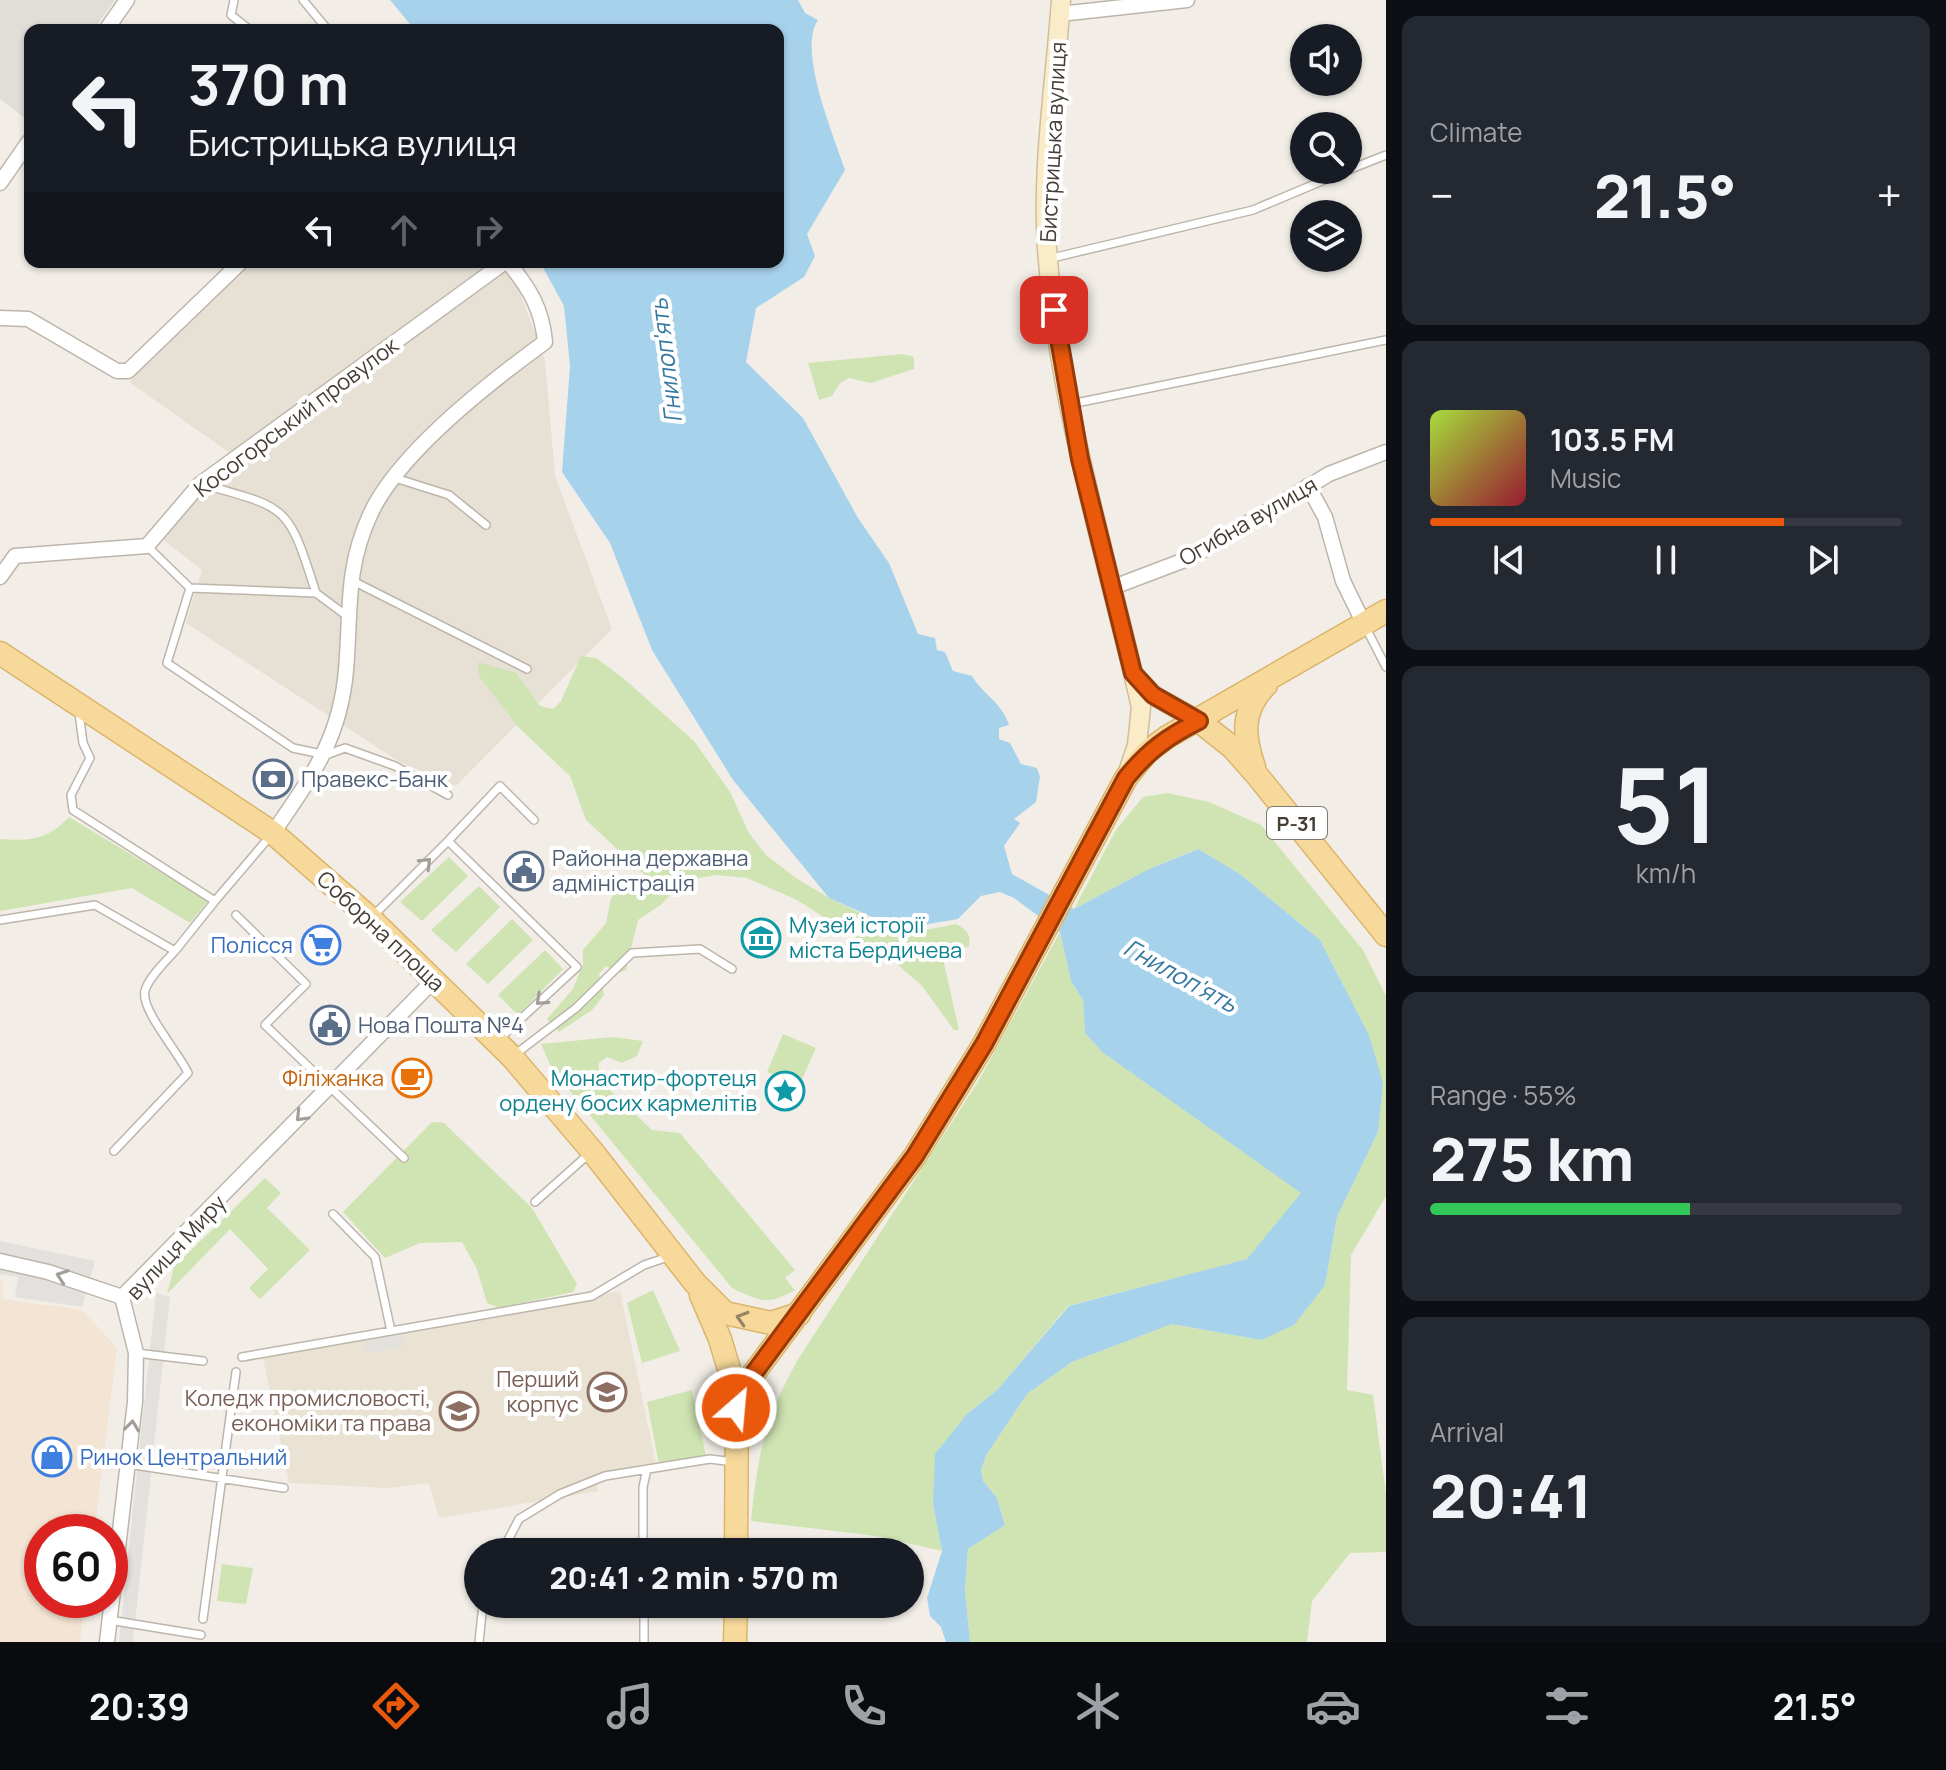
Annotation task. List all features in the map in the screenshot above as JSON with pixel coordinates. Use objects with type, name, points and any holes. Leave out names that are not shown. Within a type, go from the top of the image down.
[{"type":"main road","points":[[737,1396],[915,1156],[984,1044],[1030,952],[1126,778],[1147,752],[1167,737],[1386,611]]},
{"type":"main road","name":"Соборна площа","points":[[0,653],[273,833],[370,918],[504,1049],[592,1151],[695,1283],[725,1313],[771,1323],[799,1314]]},
{"type":"main road","points":[[1256,774],[1248,751],[1247,712],[1257,694],[1278,673]]},
{"type":"main road","name":"Р-31","points":[[1199,721],[1233,748],[1384,927]]},
{"type":"main road","name":"Соборна площа","points":[[695,1283],[720,1339],[737,1396],[736,1538]]},
{"type":"main road","points":[[735,1642],[736,1618]]},
{"type":"street","points":[[110,24],[127,0]]},
{"type":"street","points":[[1060,7],[1187,0]]},
{"type":"street","name":"Бистрицька вулиця","points":[[1060,7],[1046,204],[1048,259],[1068,404],[1133,673],[1141,722],[1126,778]]},
{"type":"street","points":[[0,183],[24,149]]},
{"type":"street","points":[[0,318],[28,319],[117,371],[128,371],[235,268]]},
{"type":"street","name":"Косогорський провулок","points":[[147,546],[200,484],[498,268]]},
{"type":"street","points":[[273,833],[326,755],[346,671],[349,579],[370,515],[393,477],[427,440],[545,342],[543,314],[529,287],[512,268]]},
{"type":"street","name":"Огибна вулиця","points":[[1111,588],[1190,558],[1308,486],[1386,452]]},
{"type":"street","points":[[1308,486],[1325,517],[1343,581],[1364,624]]},
{"type":"street","points":[[0,577],[15,556],[147,546]]},
{"type":"street","points":[[1133,673],[1153,695],[1199,721]]},
{"type":"street","name":"вулиця Миру","points":[[107,1642],[128,1464],[136,1353],[122,1297],[434,980]]},
{"type":"street","points":[[0,1261],[48,1272],[122,1297]]},
{"type":"lane","points":[[234,0],[231,15],[242,24]]},
{"type":"lane","points":[[303,0],[323,24]]},
{"type":"lane","points":[[1362,164],[1386,155]]},
{"type":"lane","points":[[1048,259],[1253,210],[1315,184]]},
{"type":"lane","points":[[1068,404],[1386,340]]},
{"type":"lane","points":[[393,477],[449,495],[486,525]]},
{"type":"lane","points":[[200,484],[267,502],[281,513],[297,535],[316,593]]},
{"type":"lane","points":[[147,546],[190,588],[316,593],[347,616]]},
{"type":"lane","points":[[349,579],[527,669]]},
{"type":"lane","points":[[190,588],[167,663],[293,748],[326,755],[345,748],[395,766],[448,795]]},
{"type":"lane","points":[[1364,624],[1386,667]]},
{"type":"lane","points":[[78,707],[83,743],[90,758],[71,795],[73,810],[215,901]]},
{"type":"lane","points":[[370,918],[500,786],[534,820]]},
{"type":"lane","points":[[114,1151],[188,1073],[178,1052],[145,1006],[144,990],[273,833]]},
{"type":"lane","points":[[448,841],[577,967],[504,1049]]},
{"type":"lane","points":[[0,920],[95,905],[175,951]]},
{"type":"lane","points":[[236,915],[306,984],[265,1025],[404,1158]]},
{"type":"lane","points":[[504,1049],[576,1008],[632,953],[700,949],[732,969]]},
{"type":"lane","points":[[535,1202],[592,1151]]},
{"type":"lane","points":[[333,1214],[375,1257],[391,1331]]},
{"type":"lane","points":[[242,1357],[592,1296],[644,1265],[673,1255]]},
{"type":"lane","points":[[136,1353],[203,1361]]},
{"type":"lane","points":[[203,1619],[236,1372]]},
{"type":"lane","points":[[509,1538],[519,1519],[560,1494],[605,1476],[710,1459],[737,1462]]},
{"type":"lane","points":[[128,1464],[284,1488]]},
{"type":"lane","points":[[643,1538],[643,1487],[647,1469]]},
{"type":"lane","points":[[479,1642],[482,1618]]},
{"type":"lane","points":[[644,1618],[644,1642]]},
{"type":"lane","points":[[109,1620],[201,1635]]},
{"type":"shaded area","points":[[0,0],[115,0],[97,24],[24,24],[24,118],[0,99]]},
{"type":"shaded area","points":[[237,268],[507,268],[514,277],[545,360],[555,476],[612,629],[456,786],[400,762],[186,623],[202,570],[162,539],[230,453],[129,382]]},
{"type":"shaded area","points":[[0,1241],[95,1261],[82,1307],[15,1297],[18,1277],[0,1274]]},
{"type":"shaded area","name":"Ринок Центральний","points":[[0,1280],[3,1281],[2,1299],[82,1310],[117,1348],[96,1514],[24,1514],[24,1618],[83,1618],[80,1642],[0,1642]]},
{"type":"shaded area","name":"Коледж промисловості, економіки та права","points":[[620,1291],[656,1464],[595,1475],[598,1491],[439,1518],[429,1483],[387,1488],[289,1483],[263,1358]]},
{"type":"shaded area","points":[[156,1293],[170,1297],[133,1642],[119,1642],[122,1618],[128,1618],[128,1557]]},
{"type":"shaded area","points":[[401,1334],[404,1346],[367,1354],[365,1342]]},
{"type":"green space","points":[[902,354],[914,357],[914,369],[871,383],[849,378],[840,383],[832,396],[819,400],[808,363]]},
{"type":"green space","points":[[581,656],[596,658],[623,678],[694,741],[730,792],[749,833],[766,855],[796,878],[829,898],[905,934],[956,924],[965,930],[969,935],[969,946],[943,959],[959,1030],[954,1030],[922,986],[897,964],[797,900],[747,878],[716,875],[683,881],[662,904],[638,920],[626,970],[619,973],[606,966],[599,974],[604,995],[592,1010],[559,1032],[547,1019],[573,989],[583,964],[583,950],[606,923],[611,899],[621,883],[645,883],[646,876],[586,820],[570,776],[518,727],[479,676],[478,662],[516,673],[540,706],[553,709],[561,701]]},
{"type":"green space","points":[[1168,793],[1209,802],[1261,825],[1363,950],[1386,996],[1386,1196],[1351,1255],[1347,1390],[1373,1395],[1386,1494],[1386,1552],[1350,1553],[1312,1601],[1307,1642],[970,1642],[965,1590],[968,1549],[1005,1525],[997,1498],[983,1481],[981,1471],[987,1454],[1027,1394],[1072,1362],[1172,1324],[1261,1340],[1325,1285],[1337,1217],[1378,1132],[1369,1035],[1320,940],[1240,874],[1197,849],[1147,870],[1074,909],[1116,830],[1143,797]]},
{"type":"green space","points":[[69,817],[208,901],[190,923],[132,888],[0,911],[0,839],[21,840],[46,835]]},
{"type":"green space","points":[[449,857],[468,876],[422,921],[400,902]]},
{"type":"green space","points":[[479,886],[500,907],[456,952],[431,930]]},
{"type":"green space","points":[[512,919],[533,940],[488,984],[466,964]]},
{"type":"green space","points":[[1060,932],[1071,981],[1083,1000],[1085,1033],[1102,1052],[1302,1193],[1248,1259],[1068,1306],[997,1390],[967,1414],[933,1505],[942,1551],[924,1547],[924,1538],[885,1538],[751,1521],[764,1438],[797,1361],[978,1082]]},
{"type":"green space","points":[[545,950],[563,969],[518,1015],[498,995]]},
{"type":"green space","points":[[783,1034],[816,1048],[799,1086],[767,1072]]},
{"type":"green space","points":[[612,1037],[643,1041],[637,1056],[622,1063],[607,1057],[599,1063],[598,1079],[652,1130],[680,1133],[795,1270],[785,1278],[795,1290],[764,1300],[732,1288],[552,1069],[541,1044]]},
{"type":"green space","points":[[432,1122],[444,1123],[532,1208],[577,1284],[573,1292],[499,1308],[487,1303],[477,1269],[462,1242],[420,1243],[385,1258],[343,1212]]},
{"type":"green space","points":[[265,1178],[281,1193],[267,1208],[310,1250],[260,1299],[249,1288],[268,1269],[230,1229],[167,1294],[174,1267]]},
{"type":"green space","points":[[653,1290],[680,1351],[642,1363],[627,1303]]},
{"type":"green space","points":[[692,1390],[706,1456],[659,1464],[647,1402]]},
{"type":"green space","points":[[222,1564],[253,1568],[246,1604],[217,1601]]},
{"type":"water","name":"Гнилоп'ять","points":[[390,0],[798,0],[805,13],[818,20],[813,34],[814,72],[845,170],[807,234],[815,256],[804,277],[756,308],[746,362],[803,418],[858,518],[889,563],[918,634],[935,638],[937,650],[945,652],[953,671],[972,676],[997,705],[1009,725],[999,728],[999,739],[1010,743],[1021,764],[1037,768],[1040,777],[1036,802],[1014,819],[1020,823],[1004,846],[1012,874],[1074,909],[1147,870],[1198,849],[1240,874],[1320,940],[1369,1035],[1383,1083],[1378,1132],[1337,1217],[1325,1285],[1294,1325],[1261,1340],[1172,1324],[1072,1362],[1027,1394],[987,1454],[981,1470],[983,1481],[997,1498],[1005,1525],[968,1549],[965,1590],[970,1642],[946,1642],[941,1627],[930,1616],[927,1598],[942,1551],[933,1505],[935,1454],[967,1414],[997,1390],[1069,1306],[1247,1259],[1301,1193],[1102,1052],[1085,1033],[1083,1000],[1071,981],[1060,932],[1014,898],[1000,892],[981,896],[958,919],[899,929],[829,898],[733,780],[652,650],[610,543],[562,472],[570,366],[564,306],[543,268],[784,268],[784,24],[410,24]]},
{"type":"place","name":"Правекс-Банк","points":[[273,779]]},
{"type":"place","name":"Районна державна адміністрація","points":[[524,871]]},
{"type":"place","name":"Музей історії міста Бердичева","points":[[761,938]]},
{"type":"place","name":"Полісся","points":[[321,945]]},
{"type":"place","name":"Нова Пошта №4","points":[[330,1025]]},
{"type":"place","name":"Філіжанка","points":[[412,1078]]},
{"type":"place","name":"Монастир-фортеця ордену босих кармелітів","points":[[785,1091]]},
{"type":"place","name":"Перший корпус","points":[[607,1392]]},
{"type":"place","name":"Коледж промисловості, економіки та права","points":[[459,1411]]},
{"type":"place","name":"Ринок Центральний","points":[[52,1457]]},
{"type":"route","points":[[736,1408],[737,1396],[915,1156],[984,1044],[1030,952],[1126,778],[1147,752],[1167,737],[1199,721],[1153,695],[1133,673],[1080,459],[1060,360],[1054,310]]}]
